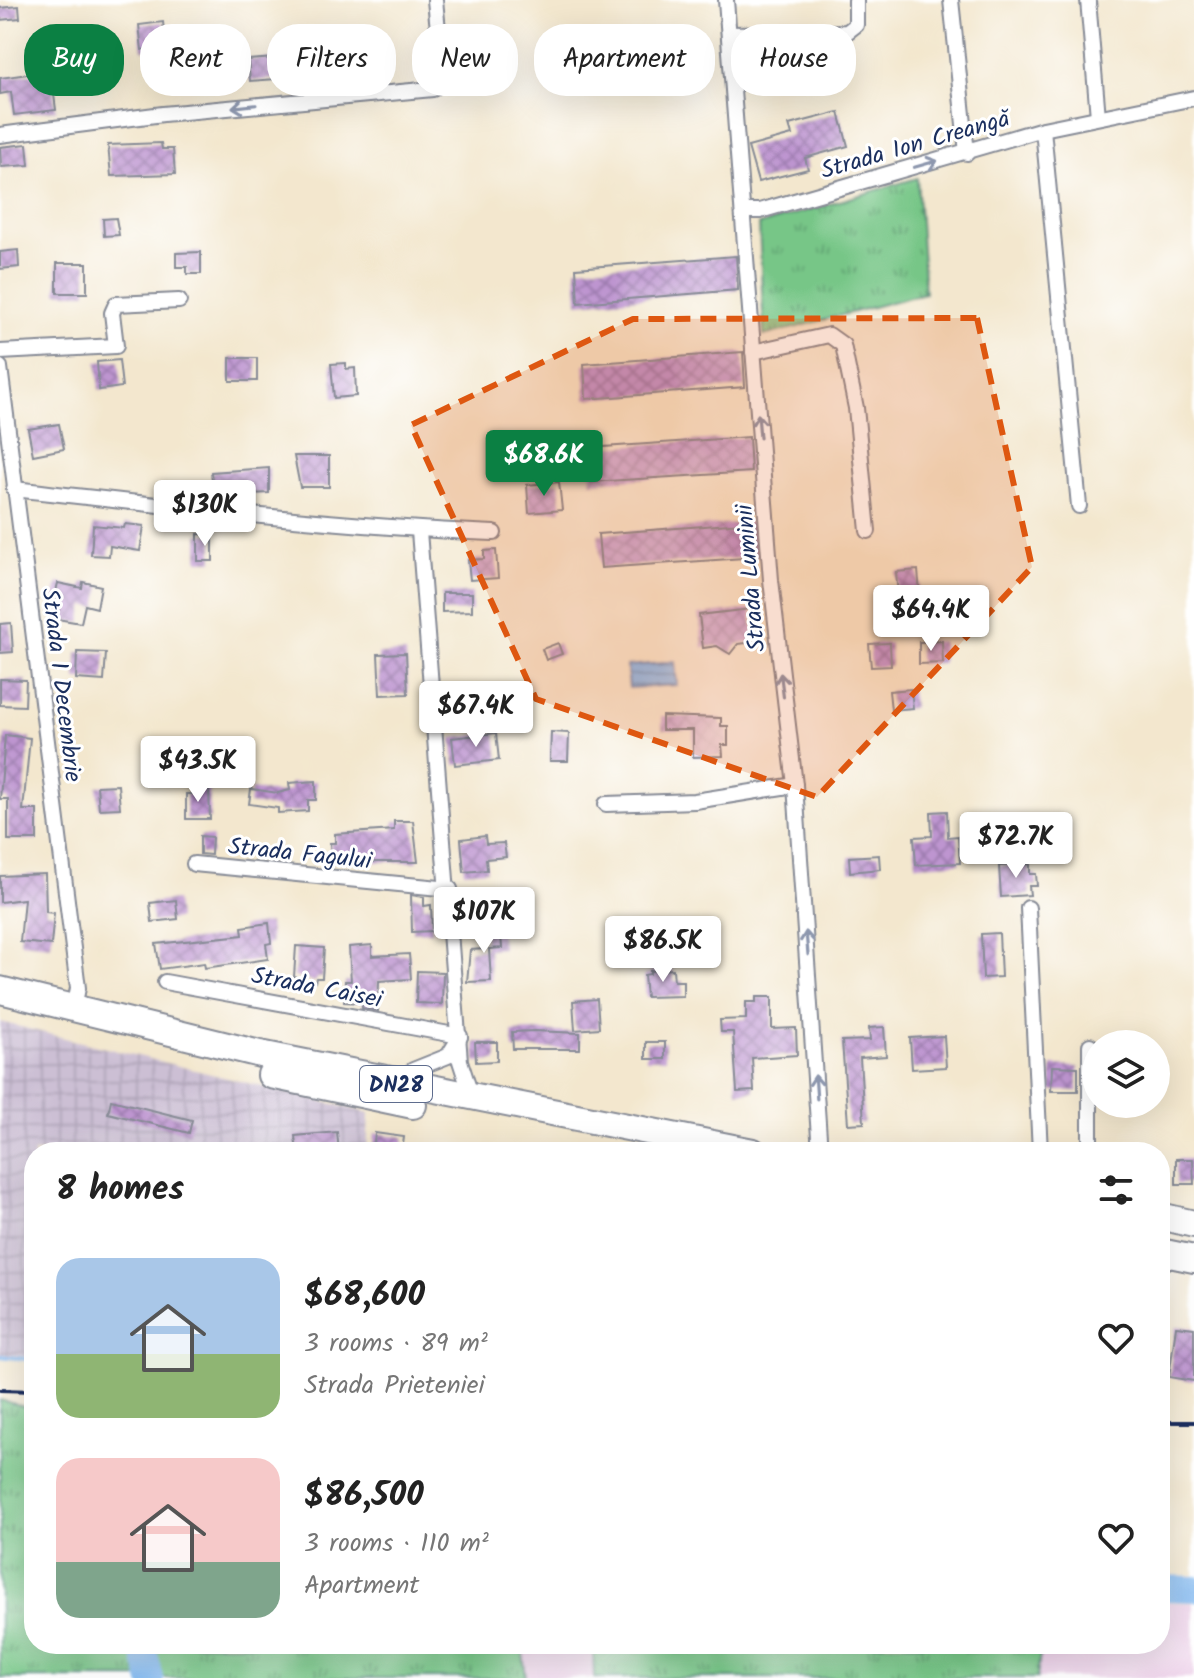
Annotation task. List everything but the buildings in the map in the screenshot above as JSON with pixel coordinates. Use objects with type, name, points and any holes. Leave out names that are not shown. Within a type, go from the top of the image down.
[{"type":"highway","name":"DN28","points":[[0,990],[260,1054],[411,1087],[701,1142]]},
{"type":"highway","name":"DN28","points":[[0,1008],[328,1088],[609,1142]]},
{"type":"highway","points":[[1170,1218],[1194,1224]]},
{"type":"highway","points":[[1170,1232],[1194,1237]]},
{"type":"highway","points":[[1170,1254],[1194,1259]]},
{"type":"street","points":[[0,135],[178,112],[433,89],[443,79],[435,0]]},
{"type":"street","name":"Strada Luminii","points":[[726,0],[771,580],[795,785],[819,1142]]},
{"type":"street","points":[[729,34],[847,32],[856,25],[856,0]]},
{"type":"street","points":[[951,0],[967,153]]},
{"type":"street","points":[[1088,0],[1098,117]]},
{"type":"street","name":"Strada Ion Creangă","points":[[743,211],[760,211],[1043,129],[1194,98]]},
{"type":"street","points":[[1043,129],[1079,506]]},
{"type":"street","points":[[0,352],[116,346],[112,313],[116,304],[179,301]]},
{"type":"street","points":[[753,352],[829,335],[843,345],[856,408],[868,531]]},
{"type":"street","name":"Strada 1 Decembrie","points":[[0,367],[78,988],[74,1008]]},
{"type":"street","points":[[14,489],[419,531],[494,533]]},
{"type":"street","points":[[419,531],[450,889],[460,1061],[472,1098]]},
{"type":"street","points":[[606,804],[695,801],[795,785]]},
{"type":"street","name":"Strada Fagului","points":[[194,864],[450,889]]},
{"type":"street","points":[[1028,908],[1040,1142]]},
{"type":"street","name":"Strada Caisei","points":[[165,982],[460,1036]]},
{"type":"street","points":[[411,1087],[413,1070],[448,1056],[460,1036]]},
{"type":"street","points":[[1090,1118],[1090,1142]]},
{"type":"highlighted area","points":[[977,318],[1032,567],[817,797],[536,699],[411,425],[633,319]]},
{"type":"shaded area","points":[[0,1022],[369,1113],[368,1142],[24,1142],[24,1356],[0,1354]]},
{"type":"shaded area","points":[[1170,1602],[1194,1603],[1194,1678],[526,1678],[523,1654],[1170,1654]]},
{"type":"green space","points":[[917,178],[925,293],[764,336],[759,225]]},
{"type":"green space","points":[[0,1400],[24,1406],[24,1654],[523,1654],[526,1678],[0,1678]]},
{"type":"green space","points":[[593,1654],[1040,1654],[1037,1678],[594,1678]]},
{"type":"water","points":[[675,662],[677,685],[629,688],[627,666]]},
{"type":"waterway","points":[[0,1356],[24,1359]]},
{"type":"waterway","points":[[1170,1588],[1194,1589]]},
{"type":"waterway","points":[[145,1654],[151,1678]]},
{"type":"railway","points":[[0,1390],[24,1391]]},
{"type":"railway","points":[[1170,1422],[1194,1422]]}]
